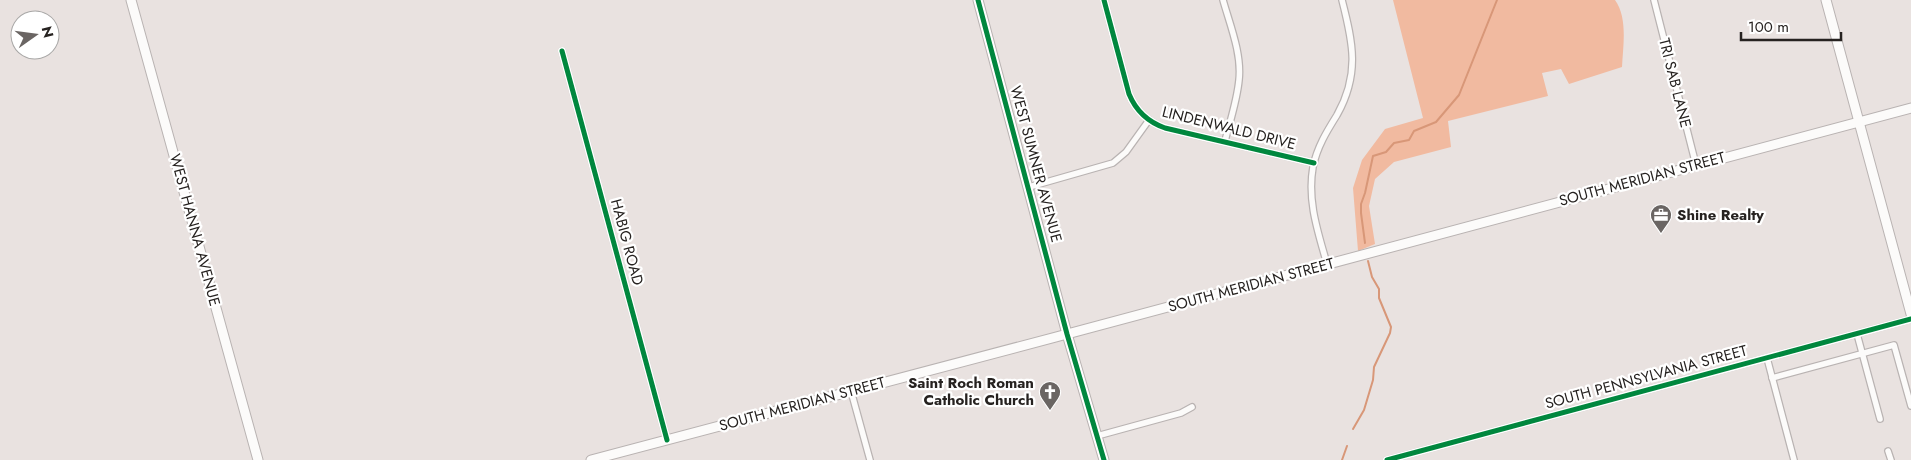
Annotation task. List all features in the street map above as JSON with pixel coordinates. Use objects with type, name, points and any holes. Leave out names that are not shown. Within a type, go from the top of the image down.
[{"type":"main road","name":"WEST HANNA AVENUE","points":[[131,0],[258,460]]},
{"type":"main road","name":"WEST SUMNER AVENUE","points":[[978,0],[1104,460]]},
{"type":"main road","points":[[1826,0],[1911,314]]},
{"type":"main road","name":"SOUTH MERIDIAN STREET","points":[[591,460],[1911,108]]},
{"type":"street","name":"LINDENWALD DRIVE","points":[[1104,0],[1129,94],[1135,106],[1149,120],[1165,128],[1314,163]]},
{"type":"street","points":[[1223,0],[1238,58],[1239,71],[1237,90],[1225,141]]},
{"type":"street","points":[[1327,264],[1312,210],[1311,188],[1314,163],[1320,145],[1345,98],[1352,74],[1352,40],[1342,0]]},
{"type":"street","name":"TRI SAB LANE","points":[[1654,0],[1696,165]]},
{"type":"street","name":"HABIG ROAD","points":[[562,51],[667,440]]},
{"type":"street","points":[[1029,187],[1113,163],[1126,152],[1149,120]]},
{"type":"street","name":"SOUTH PENNSYLVANIA STREET","points":[[1387,460],[1911,319]]},
{"type":"street","points":[[1857,334],[1880,419]]},
{"type":"street","points":[[1772,378],[1894,345],[1911,406]]},
{"type":"street","points":[[1767,358],[1794,460]]},
{"type":"street","points":[[851,392],[870,460]]},
{"type":"street","points":[[1097,436],[1181,413],[1192,407]]},
{"type":"street","points":[[1888,452],[1891,460]]},
{"type":"shaded area","points":[[1393,0],[1615,0],[1622,15],[1623,24],[1622,67],[1569,84],[1561,69],[1542,73],[1548,96],[1448,121],[1451,147],[1394,162],[1375,179],[1369,206],[1375,244],[1358,251],[1353,188],[1362,160],[1385,129],[1423,118]]},
{"type":"waterway","points":[[1365,243],[1361,204],[1373,156],[1386,152],[1394,143],[1409,140],[1414,131],[1436,122],[1459,95],[1497,0]]},
{"type":"waterway","points":[[1353,429],[1364,410],[1373,380],[1374,367],[1391,327],[1379,298],[1379,289],[1372,277],[1368,261]]},
{"type":"waterway","points":[[1342,460],[1347,446]]},
{"type":"cycle path","points":[[978,0],[1067,334],[1104,460]]},
{"type":"cycle path","points":[[1104,0],[1129,94],[1139,111],[1153,123],[1165,128],[1314,163]]},
{"type":"cycle path","points":[[562,51],[667,440]]},
{"type":"cycle path","points":[[1387,460],[1911,319]]},
{"type":"place","name":"Shine Realty","points":[[1661,234]]},
{"type":"place","name":"Saint Roch Roman Catholic Church","points":[[1050,411]]}]
